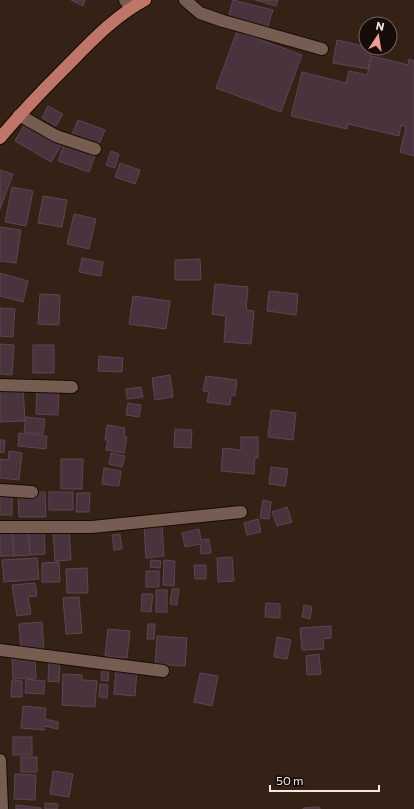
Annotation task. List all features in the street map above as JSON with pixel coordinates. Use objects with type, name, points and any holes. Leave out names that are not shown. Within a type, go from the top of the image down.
[{"type":"main road","points":[[0,137],[19,115],[127,4],[145,0]]},
{"type":"street","points":[[185,0],[200,14],[322,49]]},
{"type":"street","points":[[19,115],[56,136],[95,149]]},
{"type":"street","points":[[0,385],[72,387]]},
{"type":"street","points":[[0,490],[32,492]]},
{"type":"street","points":[[0,527],[92,527],[241,512]]},
{"type":"street","points":[[0,650],[163,671]]},
{"type":"street","points":[[0,760],[2,809]]},
{"type":"building","points":[[71,0],[85,0],[83,6]]},
{"type":"building","points":[[233,0],[273,10],[267,29],[228,18]]},
{"type":"building","points":[[255,0],[278,0],[276,6]]},
{"type":"building","points":[[237,31],[302,55],[281,112],[216,88]]},
{"type":"building","points":[[337,40],[358,45],[358,56],[370,56],[368,69],[333,63]]},
{"type":"building","points":[[372,56],[408,65],[409,59],[414,61],[414,156],[400,152],[406,127],[401,125],[399,136],[348,124],[347,129],[291,116],[302,72],[346,83],[349,71],[367,75]]},
{"type":"building","points":[[48,106],[63,114],[56,126],[42,118]]},
{"type":"building","points":[[27,120],[64,141],[51,162],[15,141]]},
{"type":"building","points":[[78,120],[105,130],[97,149],[70,139]]},
{"type":"building","points":[[65,142],[96,153],[89,172],[58,161]]},
{"type":"building","points":[[111,151],[119,154],[115,168],[106,165]]},
{"type":"building","points":[[120,163],[140,170],[135,184],[115,177]]},
{"type":"building","points":[[0,170],[13,174],[0,209]]},
{"type":"building","points":[[12,187],[33,191],[26,226],[5,222]]},
{"type":"building","points":[[43,196],[67,200],[62,227],[38,223]]},
{"type":"building","points":[[74,214],[96,219],[89,249],[67,244]]},
{"type":"building","points":[[0,227],[21,230],[16,263],[0,261]]},
{"type":"building","points":[[82,258],[103,262],[101,276],[79,272]]},
{"type":"building","points":[[200,259],[201,280],[175,280],[175,260]]},
{"type":"building","points":[[0,273],[28,281],[23,302],[0,296]]},
{"type":"building","points":[[215,284],[248,287],[246,310],[254,311],[251,344],[224,342],[226,316],[212,314]]},
{"type":"building","points":[[269,291],[298,294],[296,315],[267,311]]},
{"type":"building","points":[[40,294],[60,295],[59,325],[38,324]]},
{"type":"building","points":[[133,296],[170,301],[166,329],[129,324]]},
{"type":"building","points":[[0,308],[15,309],[13,337],[0,336]]},
{"type":"building","points":[[0,344],[14,345],[12,375],[0,374]]},
{"type":"building","points":[[33,345],[54,345],[54,373],[33,373]]},
{"type":"building","points":[[99,356],[123,358],[122,372],[98,371]]},
{"type":"building","points":[[170,375],[173,397],[155,400],[152,378]]},
{"type":"building","points":[[206,376],[237,380],[235,396],[231,395],[230,405],[207,402],[209,392],[203,391]]},
{"type":"building","points":[[23,386],[25,421],[0,422],[0,387]]},
{"type":"building","points":[[37,386],[59,387],[58,415],[36,414]]},
{"type":"building","points":[[141,387],[143,397],[127,399],[126,389]]},
{"type":"building","points":[[128,403],[141,405],[139,417],[126,415]]},
{"type":"building","points":[[271,410],[296,413],[293,440],[268,437]]},
{"type":"building","points":[[26,417],[45,419],[43,434],[24,432]]},
{"type":"building","points":[[107,425],[125,428],[124,437],[127,437],[124,453],[106,450],[108,440],[105,440]]},
{"type":"building","points":[[175,429],[192,430],[191,448],[174,447]]},
{"type":"building","points":[[19,433],[47,436],[46,449],[18,446]]},
{"type":"building","points":[[241,437],[258,437],[258,458],[255,457],[254,474],[221,471],[223,448],[241,450]]},
{"type":"building","points":[[0,440],[5,440],[4,453],[0,452]]},
{"type":"building","points":[[9,451],[22,453],[19,480],[0,478],[0,459],[8,460]]},
{"type":"building","points":[[111,453],[125,456],[122,467],[109,464]]},
{"type":"building","points":[[61,459],[83,459],[82,489],[61,489]]},
{"type":"building","points":[[271,467],[288,469],[285,486],[269,484]]},
{"type":"building","points":[[104,468],[121,471],[119,486],[102,484]]},
{"type":"building","points":[[0,492],[12,492],[12,515],[0,515]]},
{"type":"building","points":[[45,492],[46,517],[19,517],[18,493]]},
{"type":"building","points":[[49,492],[73,492],[73,510],[49,510]]},
{"type":"building","points":[[77,493],[90,493],[89,512],[76,512]]},
{"type":"building","points":[[263,500],[271,502],[269,519],[260,518]]},
{"type":"building","points":[[287,507],[292,522],[277,526],[272,512]]},
{"type":"building","points":[[258,519],[261,532],[247,535],[244,523]]},
{"type":"building","points":[[162,524],[164,556],[146,558],[144,525]]},
{"type":"building","points":[[199,529],[201,540],[209,539],[211,553],[201,554],[200,544],[185,547],[182,533]]},
{"type":"building","points":[[69,530],[71,560],[55,561],[53,532]]},
{"type":"building","points":[[44,531],[45,554],[30,555],[28,532]]},
{"type":"building","points":[[28,532],[30,555],[14,556],[12,533]]},
{"type":"building","points":[[0,533],[12,533],[14,556],[0,556]]},
{"type":"building","points":[[120,534],[122,549],[114,550],[112,535]]},
{"type":"building","points":[[232,557],[234,581],[218,582],[217,558]]},
{"type":"building","points":[[37,558],[39,579],[4,582],[2,560]]},
{"type":"building","points":[[151,560],[161,561],[160,568],[150,567]]},
{"type":"building","points":[[164,560],[175,561],[174,586],[163,585]]},
{"type":"building","points":[[59,562],[60,582],[42,582],[42,563]]},
{"type":"building","points":[[194,565],[206,565],[206,579],[195,579]]},
{"type":"building","points":[[87,568],[88,593],[67,593],[66,569]]},
{"type":"building","points":[[146,571],[159,571],[159,587],[146,587]]},
{"type":"building","points":[[35,583],[37,596],[28,597],[31,614],[17,616],[12,585]]},
{"type":"building","points":[[172,589],[179,589],[177,605],[170,604]]},
{"type":"building","points":[[156,590],[167,590],[167,612],[156,612]]},
{"type":"building","points":[[142,594],[153,594],[151,612],[141,611]]},
{"type":"building","points":[[79,597],[82,633],[66,634],[63,598]]},
{"type":"building","points":[[266,603],[280,604],[280,618],[265,617]]},
{"type":"building","points":[[304,605],[312,607],[310,619],[302,617]]},
{"type":"building","points":[[42,622],[44,649],[21,651],[19,624]]},
{"type":"building","points":[[148,624],[155,624],[154,639],[147,639]]},
{"type":"building","points":[[331,626],[331,638],[323,639],[324,649],[302,650],[300,628]]},
{"type":"building","points":[[108,629],[130,631],[127,658],[105,656]]},
{"type":"building","points":[[157,636],[187,638],[185,666],[155,664]]},
{"type":"building","points":[[277,637],[291,640],[287,659],[274,657]]},
{"type":"building","points":[[319,654],[321,674],[307,675],[306,656]]},
{"type":"building","points":[[35,658],[36,678],[13,679],[12,659]]},
{"type":"building","points":[[49,660],[60,660],[59,682],[48,681]]},
{"type":"building","points":[[102,667],[109,668],[108,681],[101,680]]},
{"type":"building","points":[[116,668],[137,670],[135,696],[114,694]]},
{"type":"building","points":[[200,673],[218,676],[212,706],[194,702]]},
{"type":"building","points":[[63,674],[82,675],[82,680],[97,681],[95,707],[62,705]]},
{"type":"building","points":[[26,679],[45,681],[44,694],[25,693]]},
{"type":"building","points":[[12,680],[22,681],[22,697],[11,697]]},
{"type":"building","points":[[100,684],[108,685],[107,698],[99,697]]},
{"type":"building","points":[[23,706],[46,708],[45,719],[58,722],[58,729],[44,726],[44,730],[21,728]]},
{"type":"building","points":[[13,737],[32,737],[32,755],[13,755]]},
{"type":"building","points":[[21,757],[37,757],[37,772],[21,772]]},
{"type":"building","points":[[53,771],[73,774],[69,797],[50,794]]},
{"type":"building","points":[[15,774],[36,775],[35,800],[14,799]]},
{"type":"building","points":[[45,803],[58,804],[57,809],[45,809]]},
{"type":"building","points":[[16,805],[41,808],[41,809],[16,809]]},
{"type":"building","points":[[320,807],[320,809],[303,809],[303,808]]}]
